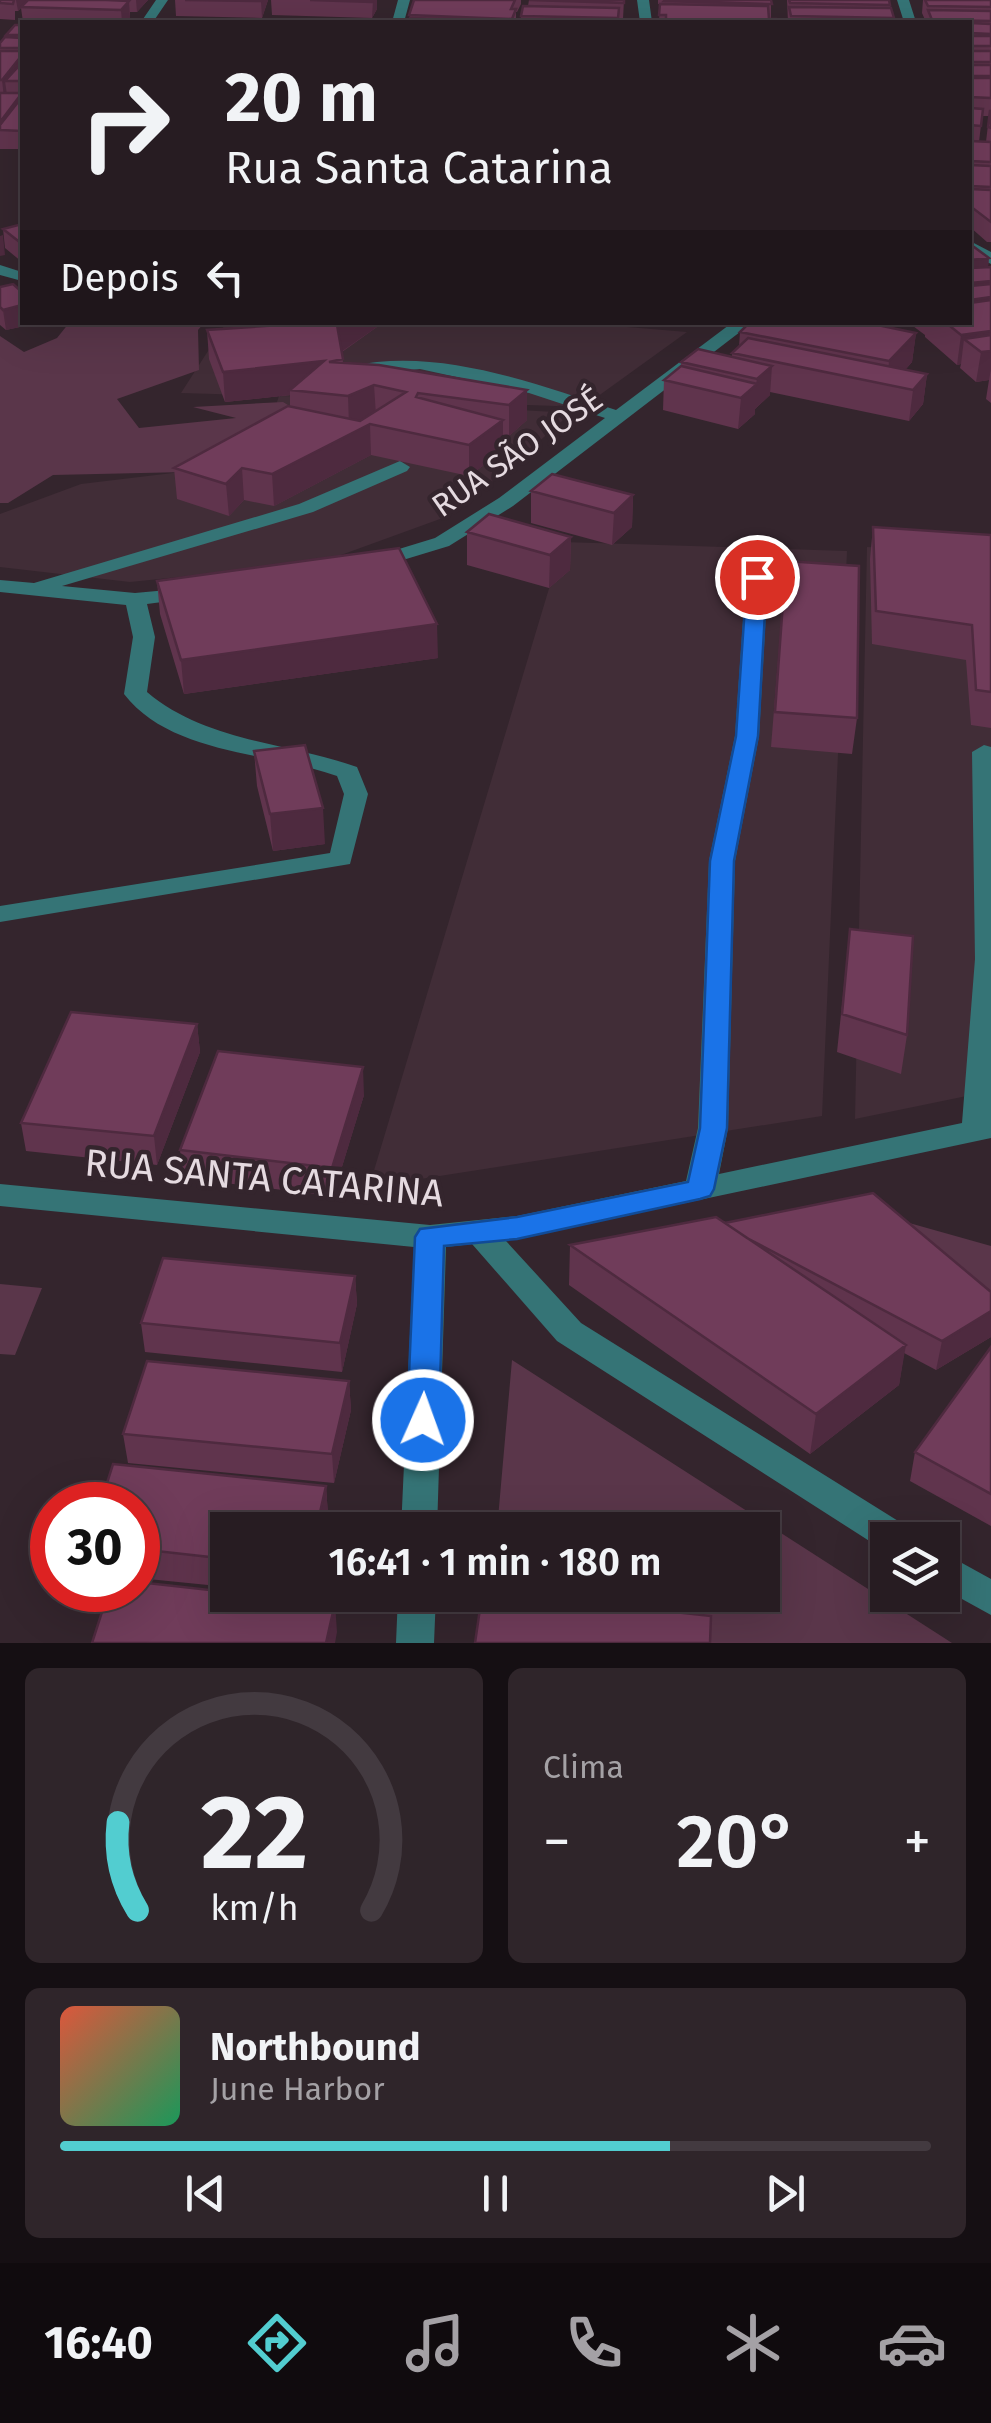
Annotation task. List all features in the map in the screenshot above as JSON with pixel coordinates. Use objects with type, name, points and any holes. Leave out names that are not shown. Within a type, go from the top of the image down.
[{"type":"street","points":[[0,270],[20,277]]},
{"type":"street","name":"RUA SÃO JOSÉ","points":[[356,568],[442,542],[506,502],[741,325]]},
{"type":"street","points":[[341,371],[420,364],[534,389],[619,417]]},
{"type":"street","points":[[29,589],[306,508],[400,467]]},
{"type":"street","points":[[700,1189],[713,1128],[722,861],[747,736],[757,577]]},
{"type":"street","points":[[0,586],[134,599],[209,590]]},
{"type":"street","points":[[0,914],[341,859],[356,794],[348,772],[316,758],[211,736],[154,715],[135,694],[144,637],[134,599]]},
{"type":"street","points":[[983,1128],[989,959],[984,752]]},
{"type":"street","name":"RUA SANTA CATARINA","points":[[0,1195],[430,1237],[517,1228],[983,1128]]},
{"type":"street","points":[[479,1232],[569,1332],[870,1522]]},
{"type":"street","points":[[420,1512],[430,1237]]},
{"type":"street","points":[[960,1579],[991,1599]]},
{"type":"street","points":[[415,1643],[416,1612]]},
{"type":"shaded area","points":[[67,325],[202,325],[198,330],[199,370],[117,399],[139,428],[236,418],[193,407],[283,402],[321,425],[186,472],[53,475],[8,503],[0,503],[0,336],[24,352],[57,338]]},
{"type":"shaded area","points":[[225,325],[604,325],[687,332],[583,407],[281,396],[571,413],[500,476],[440,519],[319,563],[130,582],[0,567],[0,514],[81,484],[256,463],[279,396],[181,393]]},
{"type":"shaded area","points":[[563,542],[847,551],[822,1116],[369,1187]]},
{"type":"shaded area","points":[[867,547],[991,553],[991,1091],[855,1119]]},
{"type":"shaded area","points":[[895,1219],[991,1246],[991,1301]]},
{"type":"shaded area","points":[[0,1284],[42,1288],[15,1355],[0,1354]]},
{"type":"shaded area","points":[[512,1360],[748,1512],[499,1512]]},
{"type":"shaded area","points":[[780,1532],[870,1590],[870,1612],[904,1612],[952,1643],[486,1643],[489,1612],[780,1612]]},
{"type":"building","points":[[28,0],[129,1],[121,10],[21,7]]},
{"type":"building","points":[[310,0],[373,0],[372,2]]},
{"type":"building","points":[[414,0],[515,0],[511,9],[516,9],[512,19],[409,15]]},
{"type":"building","points":[[529,0],[624,0],[624,3]]},
{"type":"building","points":[[771,0],[772,4],[664,1]]},
{"type":"building","points":[[789,0],[889,0],[890,5],[790,3]]},
{"type":"building","points":[[925,0],[991,0],[991,7],[928,6]]},
{"type":"building","points":[[660,4],[768,6],[769,19],[776,20],[666,20],[666,15],[659,15]]},
{"type":"building","points":[[523,6],[619,8],[618,18],[521,16]]},
{"type":"building","points":[[789,7],[891,8],[894,18],[791,16]]},
{"type":"building","points":[[928,10],[991,11],[991,21],[932,20]]},
{"type":"building","points":[[410,18],[479,20],[409,20]]},
{"type":"building","points":[[972,23],[991,24],[991,34],[972,33]]},
{"type":"building","points":[[15,25],[20,25],[20,35],[6,35]]},
{"type":"building","points":[[972,36],[991,36],[991,46],[972,46]]},
{"type":"building","points":[[5,37],[20,38],[20,48],[0,48]]},
{"type":"building","points":[[0,51],[20,51],[20,58],[0,80]]},
{"type":"building","points":[[972,51],[991,51],[991,62],[972,62]]},
{"type":"building","points":[[972,65],[991,65],[991,76],[972,76]]},
{"type":"building","points":[[17,68],[20,68],[20,81],[5,81]]},
{"type":"building","points":[[972,78],[991,78],[991,98],[972,97]]},
{"type":"building","points":[[0,93],[20,93],[20,96],[0,122]]},
{"type":"building","points":[[20,100],[20,131],[0,130]]},
{"type":"building","points":[[972,108],[983,109],[981,126],[972,125]]},
{"type":"building","points":[[972,141],[991,142],[991,162],[972,161]]},
{"type":"building","points":[[972,165],[991,166],[991,187],[972,186]]},
{"type":"building","points":[[972,189],[991,190],[991,222],[972,208]]},
{"type":"building","points":[[20,225],[20,242],[3,229]]},
{"type":"building","points":[[972,245],[989,258],[972,260]]},
{"type":"building","points":[[991,267],[991,281],[972,283],[972,268]]},
{"type":"building","points":[[13,284],[20,290],[20,306],[3,310],[0,287]]},
{"type":"building","points":[[991,284],[991,297],[972,300],[972,286]]},
{"type":"building","points":[[991,300],[991,331],[961,335],[949,325],[972,325],[972,303]]},
{"type":"building","points":[[337,325],[343,359],[329,362],[379,365],[527,390],[509,405],[418,393],[416,397],[503,420],[469,445],[370,424],[272,474],[242,468],[226,484],[174,468],[288,406],[360,421],[406,392],[374,385],[348,396],[290,390],[324,361],[223,372],[207,330]]},
{"type":"building","points":[[747,325],[877,325],[916,333],[889,361],[740,332]]},
{"type":"building","points":[[991,335],[991,351],[981,352],[964,339]]},
{"type":"building","points":[[748,338],[927,374],[913,390],[732,353]]},
{"type":"building","points":[[698,349],[772,366],[757,379],[681,362]]},
{"type":"building","points":[[681,366],[757,384],[741,398],[664,380]]},
{"type":"building","points":[[552,474],[633,495],[614,513],[531,491]]},
{"type":"building","points":[[489,514],[571,537],[550,555],[467,532]]},
{"type":"building","points":[[873,527],[991,535],[991,692],[976,690],[972,625],[876,611]]},
{"type":"building","points":[[399,548],[437,624],[181,660],[157,581]]},
{"type":"building","points":[[786,561],[859,566],[857,718],[775,712]]},
{"type":"building","points":[[305,745],[323,808],[270,814],[254,751]]},
{"type":"building","points":[[850,929],[913,936],[907,1035],[842,1014]]},
{"type":"building","points":[[71,1012],[197,1024],[154,1136],[21,1123]]},
{"type":"building","points":[[218,1051],[363,1067],[332,1168],[180,1150]]},
{"type":"building","points":[[873,1193],[991,1292],[991,1311],[942,1341],[725,1223]]},
{"type":"building","points":[[716,1217],[906,1345],[816,1414],[570,1245]]},
{"type":"building","points":[[163,1258],[355,1276],[340,1343],[141,1323]]},
{"type":"building","points":[[991,1347],[991,1494],[915,1452]]},
{"type":"building","points":[[147,1361],[349,1381],[332,1454],[123,1434]]},
{"type":"building","points":[[113,1464],[326,1486],[320,1512],[210,1512],[210,1557],[160,1551],[160,1482],[107,1482]]},
{"type":"building","points":[[160,1584],[210,1590],[210,1612],[333,1612],[326,1643],[92,1643],[102,1612],[160,1612]]},
{"type":"building","points":[[480,1612],[674,1612],[711,1616],[710,1643],[475,1643]]},
{"type":"route","points":[[423,1420],[430,1237],[517,1228],[700,1189],[713,1128],[722,861],[747,736],[757,577]]}]
